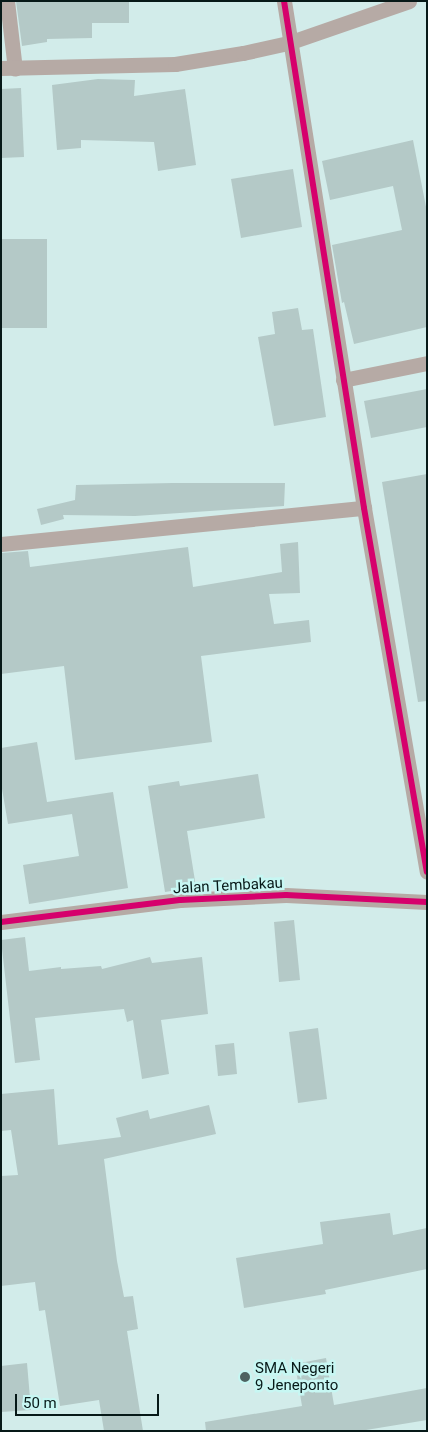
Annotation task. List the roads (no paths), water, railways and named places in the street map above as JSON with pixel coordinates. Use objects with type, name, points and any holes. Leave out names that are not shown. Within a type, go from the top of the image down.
[{"type":"street","points":[[7,1],[8,69],[175,64],[288,43],[410,1]]},
{"type":"street","points":[[284,1],[288,43],[364,508],[427,872]]},
{"type":"street","points":[[343,380],[427,362]]},
{"type":"street","points":[[1,544],[364,508]]},
{"type":"street","name":"Jalan Tembakau","points":[[1,922],[180,900],[286,896],[427,902]]},
{"type":"place","name":"SMA Negeri 9 Jeneponto","points":[[245,1377]]}]
